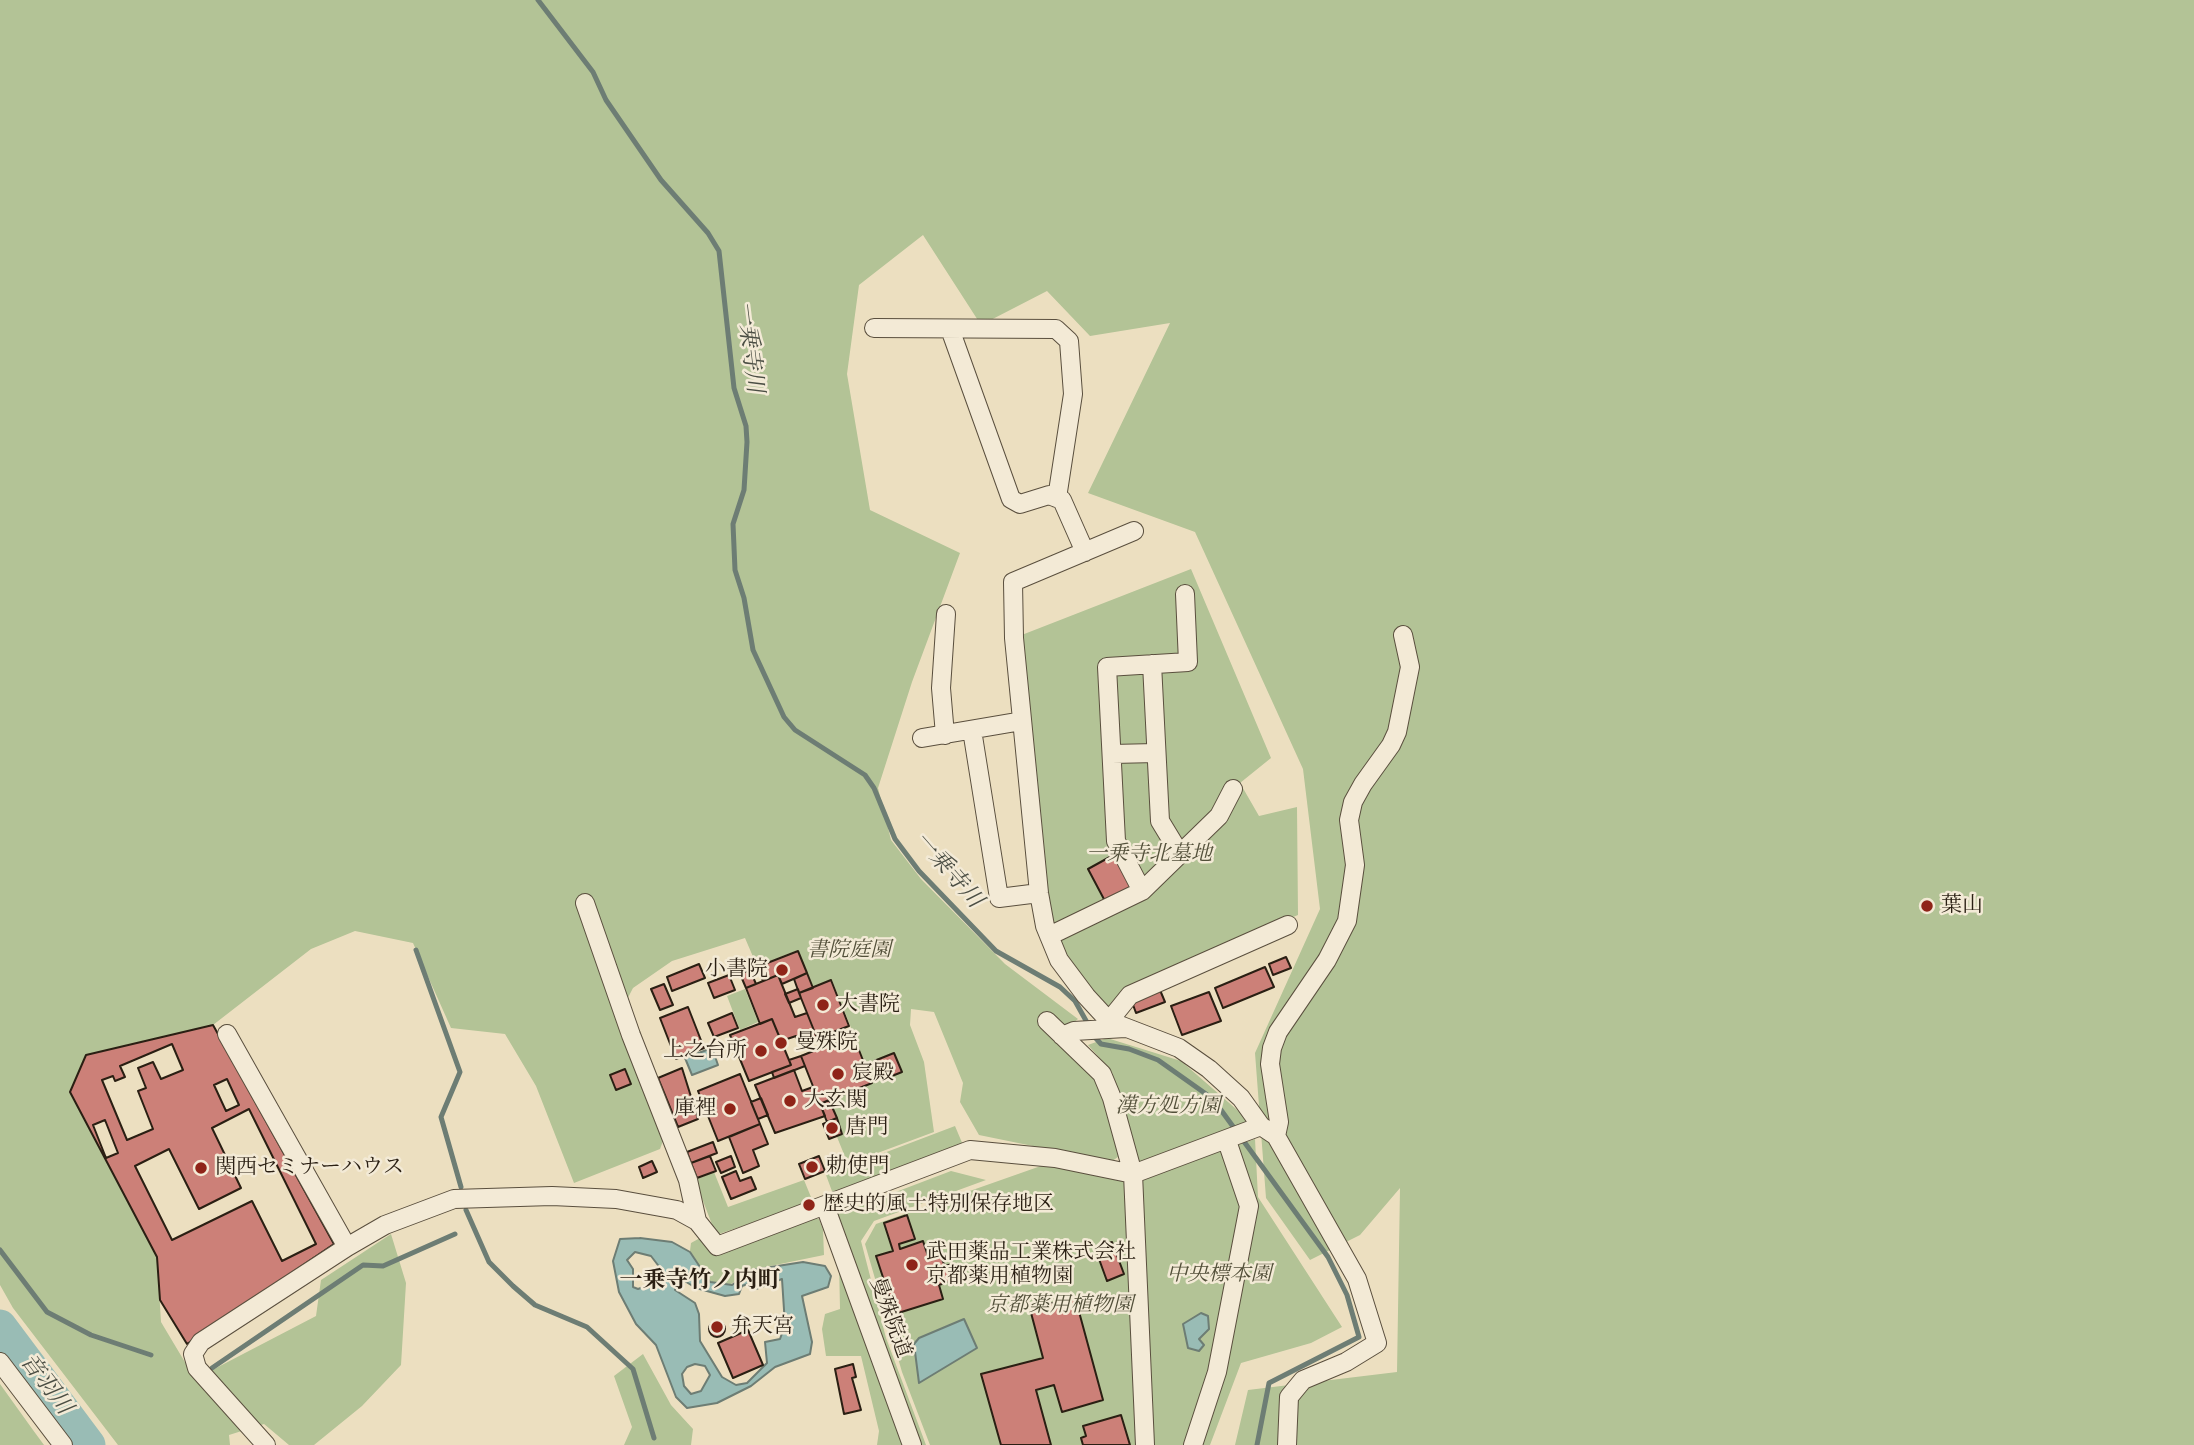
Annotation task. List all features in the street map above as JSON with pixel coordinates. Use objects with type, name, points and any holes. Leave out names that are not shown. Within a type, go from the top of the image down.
[{"type":"street","points":[[874,328],[1056,329],[1069,341],[1073,394],[1057,498]]},
{"type":"street","points":[[950,329],[1011,499],[1020,504],[1049,495],[1062,500],[1085,552]]},
{"type":"street","points":[[1111,1026],[1059,960],[1049,936],[1039,893],[1014,638],[1013,582],[1134,531]]},
{"type":"street","points":[[1142,891],[1116,841],[1107,667],[1188,662],[1185,593]]},
{"type":"street","points":[[945,734],[941,688],[946,614]]},
{"type":"street","points":[[265,1445],[197,1368],[192,1354],[201,1342],[385,1225],[461,1197],[552,1196],[616,1199],[677,1210],[697,1221],[717,1246],[970,1150],[1055,1157],[1133,1174],[1227,1141],[1269,1131],[1279,1122],[1271,1082],[1272,1048],[1278,1032],[1327,960],[1347,921],[1355,865],[1349,820],[1353,802],[1397,732],[1410,667],[1403,635]]},
{"type":"street","points":[[1152,664],[1160,821],[1180,854]]},
{"type":"street","points":[[922,738],[1022,721]]},
{"type":"street","points":[[972,730],[999,898],[1039,893]]},
{"type":"street","points":[[1111,754],[1156,753]]},
{"type":"street","points":[[1049,936],[1142,891],[1219,816],[1233,789]]},
{"type":"street","points":[[584,903],[631,1035],[688,1180],[697,1221]]},
{"type":"street","points":[[1111,1026],[1130,995],[1288,925]]},
{"type":"street","points":[[1047,1021],[1068,1034],[1102,1074],[1112,1098],[1133,1174],[1145,1445]]},
{"type":"street","points":[[1068,1034],[1111,1026],[1179,1048],[1209,1069],[1241,1098],[1269,1131],[1357,1279],[1377,1343],[1346,1362],[1303,1380],[1289,1397],[1287,1445]]},
{"type":"street","points":[[228,1034],[347,1247]]},
{"type":"street","points":[[1193,1445],[1217,1371],[1249,1206],[1227,1141]]},
{"type":"street","name":"曼殊院道","points":[[825,1206],[912,1445]]},
{"type":"street","points":[[0,1362],[63,1445]]},
{"type":"green space","name":"書院庭園","points":[[0,0],[2194,0],[2194,1445],[1235,1445],[1248,1390],[1397,1372],[1400,1188],[1360,1235],[1310,1260],[1266,1198],[1255,1053],[1320,909],[1303,769],[1195,532],[1088,493],[1170,323],[1090,336],[1047,291],[981,325],[923,235],[859,285],[847,374],[870,510],[960,553],[912,682],[878,788],[891,840],[921,879],[1005,964],[1078,1019],[1054,1038],[1103,1085],[1122,1154],[1111,1162],[979,1135],[960,1102],[963,1083],[934,1012],[911,1009],[910,1025],[924,1062],[934,1132],[848,1164],[837,1137],[843,1134],[830,1100],[873,1083],[832,980],[813,987],[798,950],[757,966],[745,938],[672,961],[633,988],[616,1021],[664,1138],[660,1149],[574,1183],[536,1086],[505,1034],[451,1028],[413,943],[355,931],[311,949],[213,1025],[86,1055],[70,1092],[157,1257],[161,1322],[195,1379],[316,1316],[321,1280],[391,1234],[406,1283],[401,1365],[362,1406],[314,1445],[289,1445],[264,1424],[229,1435],[230,1445],[118,1445],[13,1308],[0,1285]]},
{"type":"green space","name":"一乗寺北墓地","points":[[1191,569],[1271,758],[1240,783],[1259,816],[1297,807],[1298,915],[1130,985],[1103,1015],[1045,926],[1014,638]]},
{"type":"green space","points":[[745,989],[758,1022],[740,1030],[727,996]]},
{"type":"green space","name":"漢方処方園","points":[[1107,1038],[1181,1061],[1251,1122],[1139,1163],[1112,1072],[1088,1045]]},
{"type":"green space","points":[[955,1126],[963,1145],[833,1194],[826,1175]]},
{"type":"green space","name":"京都薬用植物園","points":[[1255,1139],[1258,1197],[1342,1327],[1311,1343],[1241,1363],[1210,1445],[930,1445],[902,1372],[865,1244],[876,1224],[1055,1161],[1132,1182]]},
{"type":"green space","points":[[951,1171],[986,1180],[874,1221],[861,1241],[886,1338],[926,1445],[877,1445],[879,1431],[861,1356],[826,1356],[822,1329],[825,1314],[840,1309],[838,1214]]},
{"type":"green space","points":[[714,1172],[728,1207],[804,1180],[813,1202],[716,1235],[695,1180]]},
{"type":"green space","points":[[812,1218],[819,1219],[823,1230],[824,1255],[751,1270],[731,1284],[710,1282],[690,1251],[691,1243],[700,1238],[705,1241]]},
{"type":"green space","points":[[643,1354],[671,1405],[693,1429],[691,1445],[624,1445],[632,1427],[614,1376]]},
{"type":"green space","points":[[0,1384],[33,1430],[44,1445],[0,1445]]},
{"type":"water","points":[[712,1048],[718,1065],[692,1075],[685,1058]]},
{"type":"water","points":[[640,1238],[672,1242],[690,1252],[710,1282],[732,1285],[752,1270],[803,1262],[825,1266],[831,1276],[828,1287],[802,1296],[812,1342],[810,1354],[775,1367],[751,1386],[717,1403],[687,1408],[676,1397],[656,1345],[636,1324],[619,1292],[613,1261],[620,1239]],"holes":[[[635,1252],[651,1256],[664,1273],[657,1282],[638,1289],[633,1287],[633,1269],[627,1260]],[[782,1279],[785,1325],[780,1339],[765,1342],[767,1363],[747,1383],[736,1385],[722,1377],[700,1341],[699,1314],[695,1303],[675,1290],[675,1283],[683,1280],[696,1288],[725,1296],[739,1294],[742,1286],[748,1284],[756,1289]],[[695,1364],[705,1366],[710,1375],[701,1391],[691,1394],[684,1386],[682,1374],[687,1367]]]},
{"type":"water","points":[[1201,1313],[1208,1316],[1209,1329],[1199,1339],[1204,1345],[1199,1351],[1188,1348],[1183,1324]]},
{"type":"water","points":[[964,1319],[977,1348],[919,1383],[914,1344],[919,1338]]},
{"type":"building","points":[[1117,853],[1136,886],[1106,903],[1088,869]]},
{"type":"building","name":"小書院","points":[[798,951],[807,973],[782,984],[778,975],[763,981],[757,967]]},
{"type":"building","points":[[1286,957],[1291,968],[1273,975],[1269,964]]},
{"type":"building","points":[[699,964],[705,978],[672,991],[667,977]]},
{"type":"building","points":[[1265,967],[1274,987],[1223,1008],[1215,988]]},
{"type":"building","points":[[750,970],[756,984],[746,988],[740,974]]},
{"type":"building","points":[[807,973],[813,988],[799,993],[794,979]]},
{"type":"building","points":[[729,975],[735,990],[714,998],[708,983]]},
{"type":"building","points":[[778,975],[795,1017],[807,1013],[817,1038],[799,1045],[796,1036],[781,1041],[772,1019],[760,1024],[746,988]]},
{"type":"building","name":"大書院","points":[[831,980],[849,1026],[817,1038],[799,993]]},
{"type":"building","points":[[664,984],[673,1005],[660,1010],[651,989]]},
{"type":"building","points":[[798,989],[801,998],[789,1003],[785,994]]},
{"type":"building","points":[[1160,990],[1165,1002],[1136,1013],[1132,1002]]},
{"type":"building","points":[[1209,992],[1221,1021],[1182,1035],[1171,1006]]},
{"type":"building","points":[[688,1007],[704,1048],[676,1059],[660,1018]]},
{"type":"building","points":[[732,1013],[738,1028],[714,1037],[708,1023]]},
{"type":"building","name":"上之台所","points":[[772,1019],[791,1065],[749,1081],[730,1035]]},
{"type":"building","name":"関西セミナーハウス","points":[[213,1025],[334,1244],[187,1344],[160,1300],[157,1257],[70,1092],[86,1055]]},
{"type":"building","name":"宸殿","points":[[853,1035],[872,1083],[820,1104],[801,1056]]},
{"type":"building","points":[[172,1044],[183,1070],[161,1079],[153,1062],[138,1068],[146,1088],[138,1091],[153,1129],[127,1140],[102,1080],[113,1076],[115,1081],[125,1077],[120,1066]]},
{"type":"building","points":[[894,1053],[902,1072],[882,1080],[874,1061]]},
{"type":"building","points":[[801,1056],[805,1066],[774,1078],[772,1072],[791,1065],[789,1060]]},
{"type":"building","points":[[682,1068],[698,1119],[678,1127],[658,1078]]},
{"type":"building","points":[[625,1069],[631,1084],[616,1090],[610,1075]]},
{"type":"building","name":"大玄関","points":[[794,1070],[802,1091],[813,1087],[825,1116],[775,1133],[755,1085]]},
{"type":"building","name":"庫裡","points":[[740,1074],[760,1124],[718,1141],[698,1091]]},
{"type":"building","points":[[227,1079],[239,1105],[226,1111],[214,1085]]},
{"type":"building","points":[[761,1098],[768,1115],[758,1119],[751,1102]]},
{"type":"building","points":[[829,1100],[837,1118],[827,1122],[820,1104]]},
{"type":"building","points":[[249,1109],[316,1244],[282,1261],[252,1201],[172,1240],[135,1166],[169,1149],[199,1209],[241,1188],[212,1128]]},
{"type":"building","name":"唐門","points":[[837,1118],[842,1134],[829,1139],[823,1124]]},
{"type":"building","points":[[105,1120],[118,1153],[106,1158],[93,1125]]},
{"type":"building","points":[[760,1124],[768,1144],[753,1150],[759,1166],[743,1173],[729,1137]]},
{"type":"building","points":[[713,1142],[717,1153],[691,1163],[687,1152]]},
{"type":"building","points":[[710,1156],[716,1171],[697,1178],[691,1163]]},
{"type":"building","points":[[731,1156],[735,1167],[721,1173],[716,1162]]},
{"type":"building","name":"勅使門","points":[[819,1156],[825,1171],[805,1179],[799,1164]]},
{"type":"building","points":[[652,1161],[657,1172],[643,1178],[639,1167]]},
{"type":"building","points":[[736,1171],[740,1181],[751,1177],[756,1189],[731,1199],[722,1177]]},
{"type":"building","name":"武田薬品工業株式会社 京都薬用植物園","points":[[907,1215],[915,1239],[899,1244],[900,1249],[923,1241],[928,1256],[939,1252],[945,1266],[952,1264],[956,1279],[939,1285],[943,1299],[895,1314],[876,1256],[893,1251],[884,1223]]},
{"type":"building","points":[[1112,1242],[1124,1274],[1107,1281],[1095,1248]]},
{"type":"building","points":[[1075,1297],[1103,1400],[1062,1412],[1054,1385],[1036,1390],[1051,1445],[1001,1445],[981,1374],[1043,1358],[1030,1309]]},
{"type":"building","name":"弁天宮","points":[[714,1321],[720,1321],[725,1329],[723,1335],[714,1337],[709,1332],[709,1326]]},
{"type":"building","points":[[748,1330],[763,1365],[733,1378],[718,1343]]},
{"type":"building","points":[[853,1364],[856,1377],[852,1378],[861,1410],[844,1414],[835,1369]]},
{"type":"building","points":[[1121,1415],[1130,1445],[1083,1445],[1081,1438],[1086,1436],[1083,1426]]},
{"type":"waterway","name":"一乗寺川","points":[[538,0],[593,72],[606,100],[661,180],[708,233],[719,251],[734,388],[746,426],[747,442],[744,490],[733,524],[735,570],[744,598],[753,650],[784,717],[795,730],[865,775],[874,788],[895,839],[919,871],[996,951],[1060,987],[1075,1001],[1089,1026]]},
{"type":"waterway","points":[[416,950],[460,1072],[441,1117],[461,1187]]},
{"type":"waterway","name":"一乗寺川","points":[[1093,1035],[1101,1044],[1129,1049],[1158,1060],[1206,1094],[1221,1110],[1328,1257],[1347,1295],[1359,1337],[1269,1383],[1257,1445]]},
{"type":"waterway","points":[[466,1210],[489,1262],[513,1286],[535,1305],[587,1327],[633,1369],[654,1438]]},
{"type":"waterway","points":[[212,1368],[363,1265],[383,1266],[455,1234]]},
{"type":"waterway","points":[[0,1250],[47,1312],[91,1335],[151,1355]]},
{"type":"waterway","name":"音羽川","points":[[0,1326],[89,1445]]},
{"type":"place","name":"葉山","points":[[1927,906]]},
{"type":"place","name":"小書院","points":[[782,970]]},
{"type":"place","name":"大書院","points":[[823,1005]]},
{"type":"place","name":"曼殊院","points":[[781,1043]]},
{"type":"place","name":"上之台所","points":[[761,1051]]},
{"type":"place","name":"宸殿","points":[[838,1074]]},
{"type":"place","name":"大玄関","points":[[790,1101]]},
{"type":"place","name":"庫裡","points":[[730,1109]]},
{"type":"place","name":"唐門","points":[[832,1128]]},
{"type":"place","name":"勅使門","points":[[812,1167]]},
{"type":"place","name":"関西セミナーハウス","points":[[201,1168]]},
{"type":"place","name":"歴史的風土特別保存地区","points":[[809,1205]]},
{"type":"place","name":"武田薬品工業株式会社 京都薬用植物園","points":[[912,1265]]},
{"type":"place","name":"弁天宮","points":[[717,1327]]},
{"type":"district","name":"一乗寺竹ノ内町","points":[[700,1282]]},
{"type":"park label","name":"中央標本園","points":[[1219,1275]]}]
